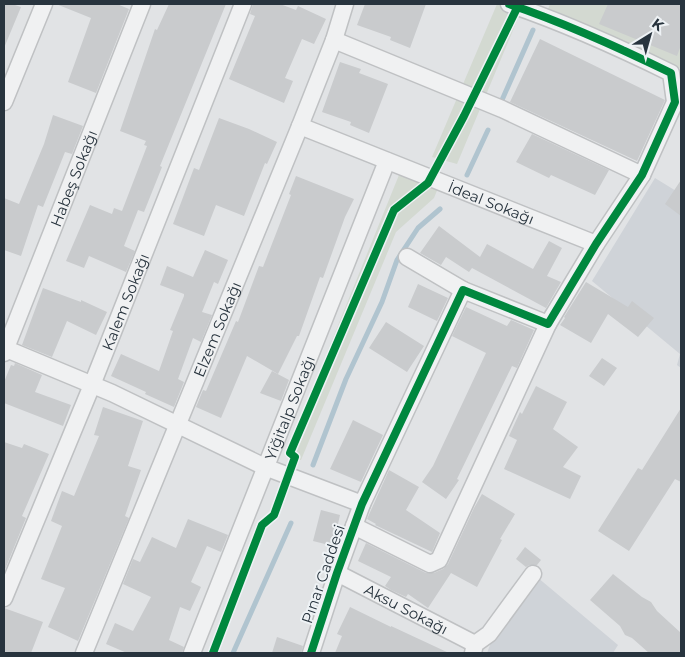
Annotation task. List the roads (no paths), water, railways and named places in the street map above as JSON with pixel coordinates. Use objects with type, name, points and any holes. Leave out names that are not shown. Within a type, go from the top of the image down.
[{"type":"street","points":[[4,102],[44,4]]},
{"type":"street","name":"Habeş Sokağı","points":[[4,350],[142,4]]},
{"type":"street","name":"Kalem Sokağı","points":[[4,598],[92,385],[243,4]]},
{"type":"street","name":"Elzem Sokağı","points":[[84,653],[300,126],[334,40],[345,4]]},
{"type":"street","points":[[354,526],[430,564],[439,560],[548,324],[596,244],[642,175],[675,102],[671,73],[557,21],[509,4]]},
{"type":"street","points":[[334,40],[502,109],[642,175]]},
{"type":"street","name":"İdeal Sokağı","points":[[300,126],[596,244]]},
{"type":"street","name":"Yiğitalp Sokağı","points":[[192,653],[387,161]]},
{"type":"street","points":[[408,257],[463,290],[548,324]]},
{"type":"street","name":"Pınar Caddesi","points":[[311,653],[362,504],[463,290]]},
{"type":"street","points":[[4,350],[92,385],[265,467],[362,504]]},
{"type":"street","name":"Aksu Sokağı","points":[[337,573],[474,648]]},
{"type":"street","points":[[474,648],[489,634],[533,574]]},
{"type":"waterway","points":[[502,100],[533,30]]},
{"type":"waterway","points":[[467,175],[488,130]]},
{"type":"waterway","points":[[313,465],[346,379],[382,302],[397,260],[418,228],[440,209]]},
{"type":"waterway","points":[[233,653],[291,523]]}]
